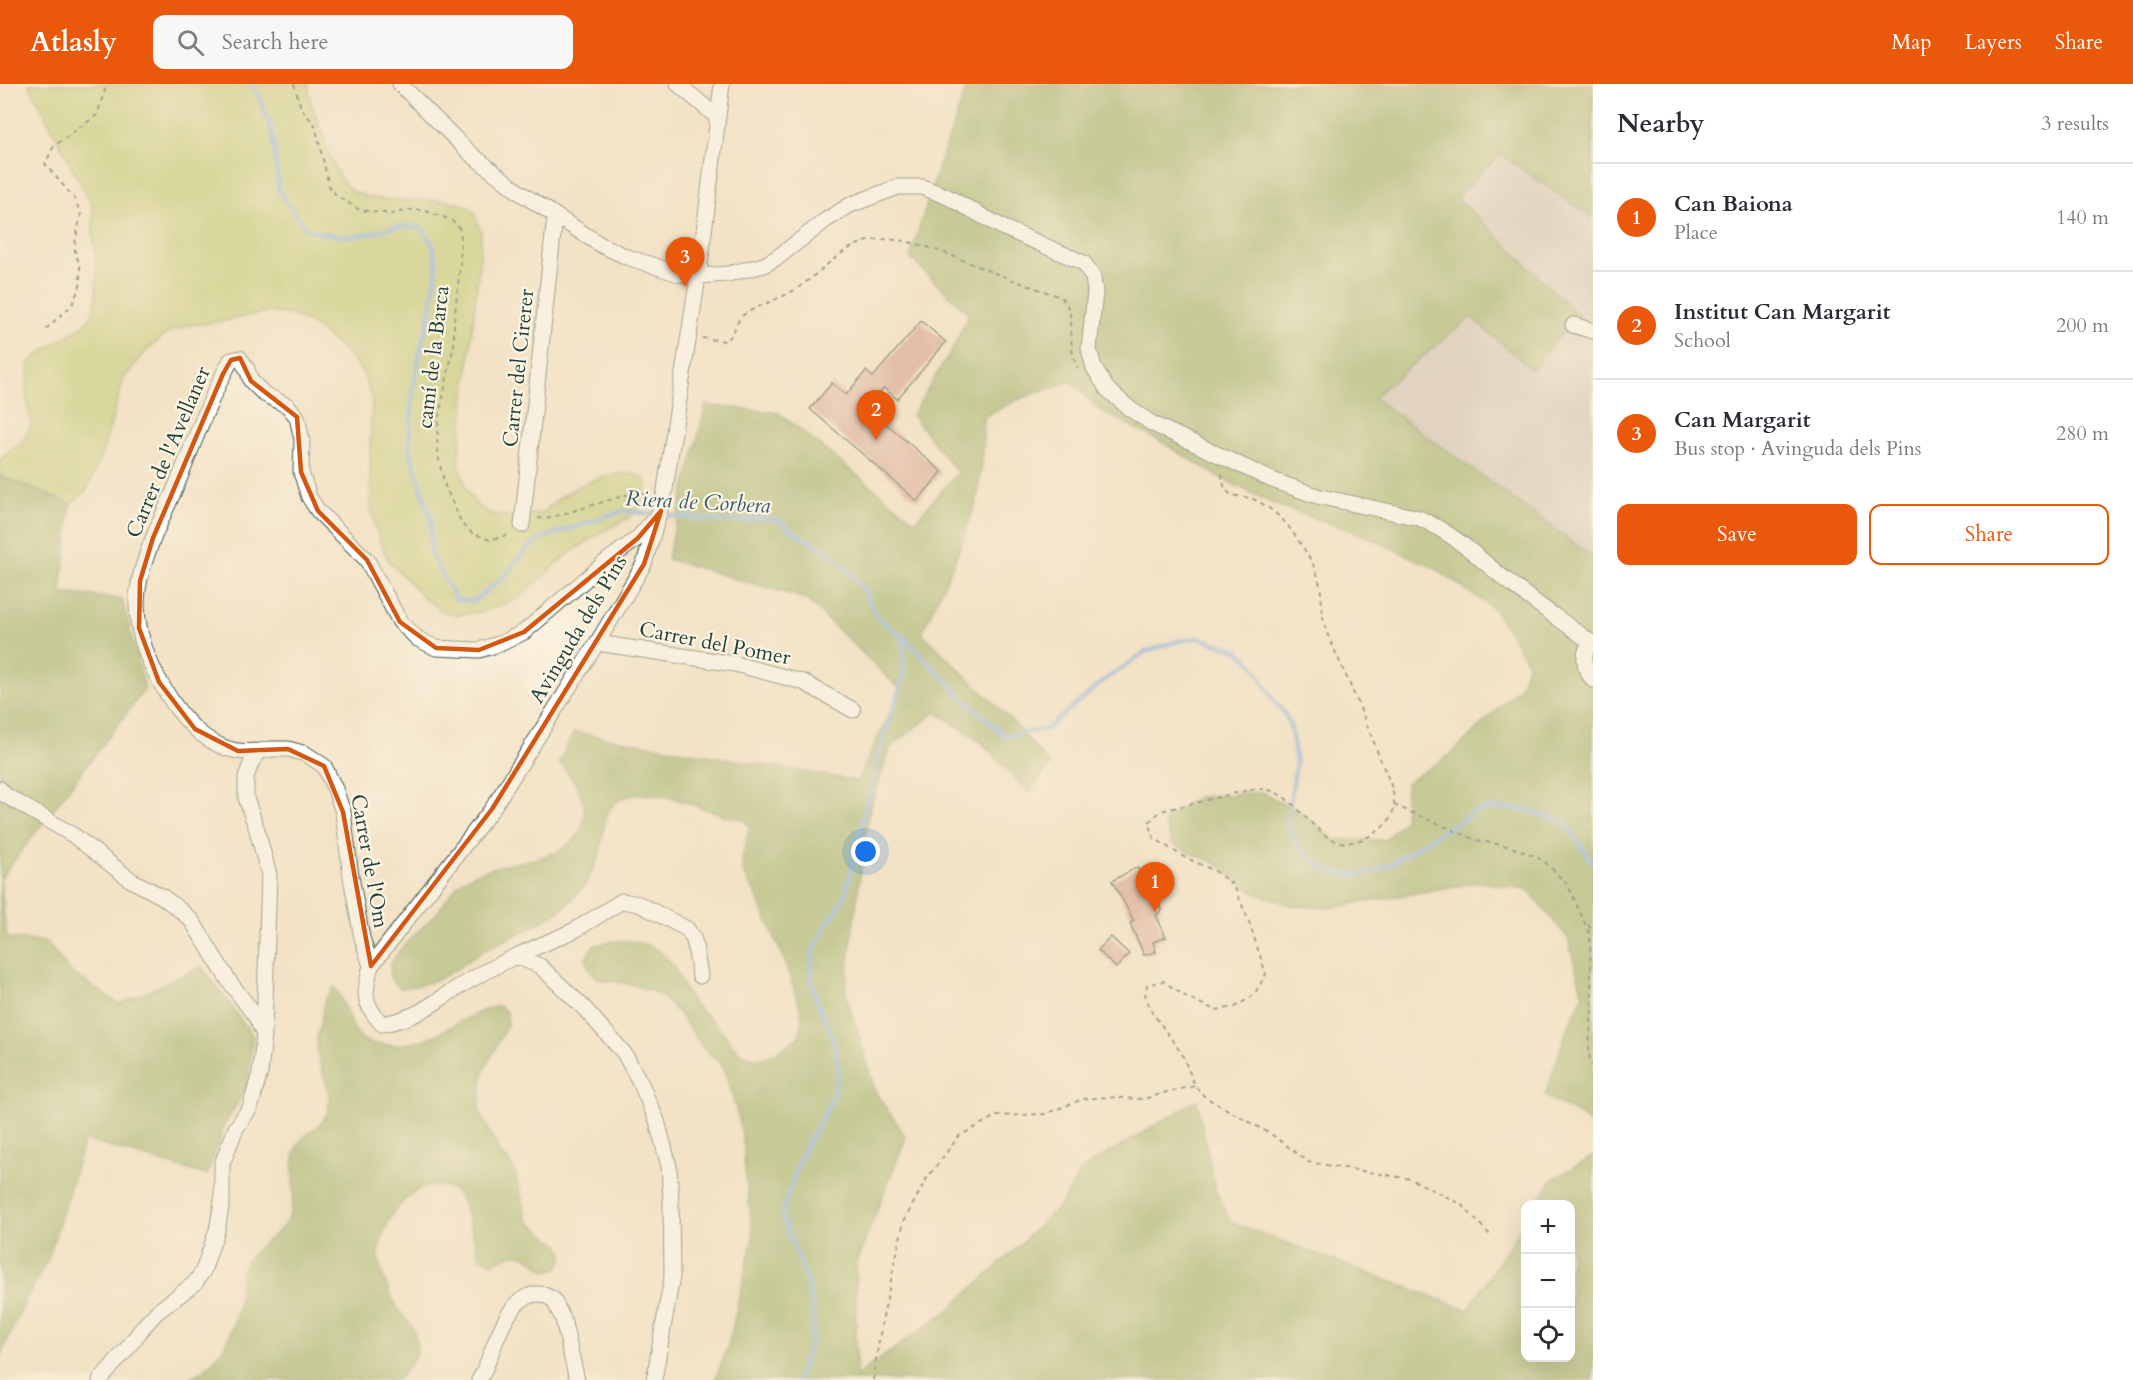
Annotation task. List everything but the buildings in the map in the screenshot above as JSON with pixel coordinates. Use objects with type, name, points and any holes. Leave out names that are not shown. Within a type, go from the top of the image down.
[{"type":"street","points":[[400,84],[492,172],[601,245],[669,272],[698,276],[728,274],[764,265],[850,205],[898,187],[922,187],[946,196],[1004,228],[1084,263],[1094,278],[1095,292],[1089,349],[1100,380],[1113,396],[1153,424],[1272,480],[1317,496],[1419,518],[1434,525],[1462,542],[1514,586],[1592,643],[1586,649],[1584,659],[1588,674],[1593,680]]},
{"type":"street","points":[[678,84],[717,117]]},
{"type":"street","name":"Avinguda dels Pins","points":[[371,966],[492,809],[644,564],[664,496],[698,276],[722,84]]},
{"type":"street","name":"Carrer del Cirerer","points":[[522,525],[555,216]]},
{"type":"street","points":[[1572,325],[1593,331]]},
{"type":"street","name":"Carrer de l'Avellaner","points":[[260,751],[238,751],[218,745],[195,729],[178,711],[159,682],[139,628],[137,600],[140,581],[153,538],[180,478],[200,424],[231,360],[240,358],[247,369],[250,381],[264,394],[288,406],[297,417],[302,440],[301,472],[309,497],[318,511],[367,560],[400,622],[418,639],[436,648],[479,650],[502,643],[524,632],[638,538],[661,511]]},
{"type":"street","name":"Carrer del Pomer","points":[[597,643],[735,664],[758,670],[803,682],[853,710]]},
{"type":"street","name":"Carrer de l'Om","points":[[260,751],[288,749],[306,754],[324,766],[336,789],[342,812],[362,938],[371,966]]},
{"type":"street","points":[[100,1380],[144,1326],[157,1312],[195,1283],[202,1270],[217,1230],[222,1202],[222,1164],[236,1128],[250,1108],[260,1072],[267,974],[269,875],[246,798],[246,777],[252,761],[260,751]]},
{"type":"street","points":[[0,789],[5,795],[73,835],[131,880],[163,897],[192,921],[229,981],[256,1017],[264,1035]]},
{"type":"street","points":[[371,966],[364,989],[371,1012],[382,1024],[399,1021],[423,1011],[460,986],[516,956],[575,930],[622,901],[639,904],[687,929],[694,940],[700,976]]},
{"type":"street","points":[[516,956],[540,966],[584,1008],[624,1053],[657,1121],[669,1166],[672,1276],[654,1380]]},
{"type":"street","points":[[485,1377],[494,1345],[508,1314],[525,1298],[540,1294],[553,1299],[562,1318],[577,1380]]},
{"type":"path","points":[[46,329],[72,305],[80,286],[80,267],[74,247],[81,215],[75,199],[45,164],[54,147],[97,115],[107,84]]},
{"type":"path","name":"camí de la Barca","points":[[294,84],[301,108],[315,125],[329,186],[338,196],[360,210],[391,214],[423,210],[451,220],[458,226],[461,233],[454,344],[439,417],[437,439],[445,486],[462,524],[472,533],[490,540],[504,538],[534,518],[546,519],[626,495],[664,496]]},
{"type":"path","points":[[689,336],[725,341],[733,334],[739,318],[784,297],[835,258],[851,249],[868,241],[886,239],[908,242],[931,249],[1061,297],[1070,310],[1072,352],[1080,374]]},
{"type":"path","points":[[1227,460],[1222,475],[1228,493],[1250,498],[1263,504],[1278,516],[1290,528],[1313,566],[1320,588],[1324,624],[1365,717],[1390,784],[1394,805],[1391,817],[1383,826],[1368,837],[1352,842],[1340,842],[1327,837],[1287,799],[1263,789],[1249,790],[1161,811],[1149,822],[1154,838],[1182,856],[1215,871],[1234,886],[1248,919],[1266,974],[1254,995],[1235,1007],[1215,1010],[1186,997],[1163,981],[1147,985],[1145,996],[1152,1012],[1182,1054],[1195,1086],[1205,1097],[1274,1136],[1308,1162],[1411,1179],[1461,1204],[1491,1235]]},
{"type":"path","points":[[1394,805],[1476,840],[1511,847],[1535,856],[1546,863],[1568,885],[1586,923],[1591,948],[1592,1009],[1589,1056],[1593,1066]]},
{"type":"path","points":[[1586,923],[1593,931]]},
{"type":"path","points":[[873,1380],[904,1221],[927,1178],[959,1136],[996,1116],[1046,1114],[1083,1099],[1108,1097],[1144,1100],[1195,1086]]},
{"type":"highlighted area","points":[[240,358],[251,381],[297,417],[301,472],[318,511],[367,560],[400,622],[436,648],[479,650],[524,632],[638,538],[661,511],[644,564],[492,809],[371,966],[343,812],[324,766],[288,749],[238,751],[195,729],[159,682],[139,628],[140,581],[153,538],[223,374],[231,360]]},
{"type":"shaded area","points":[[1500,154],[1593,218],[1593,557],[1373,397],[1471,317],[1532,370],[1562,333],[1581,318],[1457,197]]},
{"type":"green space","points":[[29,84],[309,84],[312,104],[331,158],[342,180],[351,190],[368,197],[450,202],[473,210],[481,232],[480,256],[459,456],[463,480],[473,500],[480,508],[498,515],[519,516],[543,513],[573,490],[599,478],[625,474],[638,476],[647,483],[638,509],[630,517],[567,555],[517,599],[481,612],[457,615],[445,613],[424,598],[388,560],[378,535],[371,510],[372,399],[363,373],[346,352],[315,327],[292,315],[268,312],[191,325],[169,332],[148,349],[124,378],[92,479],[86,491],[71,504],[0,476],[0,459],[22,442],[31,423],[26,394],[29,365],[36,356],[81,327],[92,315],[96,301],[97,265],[93,235],[93,208]]},
{"type":"green space","points":[[968,84],[1593,84],[1593,218],[1500,154],[1457,197],[1581,318],[1581,334],[1562,333],[1532,370],[1471,317],[1373,397],[1593,557],[1593,1128],[1584,1118],[1545,1096],[1565,1035],[1583,996],[1568,938],[1527,889],[1480,882],[1329,908],[1293,906],[1250,891],[1216,863],[1171,843],[1164,820],[1198,797],[1262,792],[1305,815],[1334,840],[1385,840],[1404,820],[1406,783],[1450,755],[1520,687],[1528,663],[1495,610],[1433,567],[1358,533],[1276,505],[1219,477],[1160,441],[1101,411],[1071,381],[1017,400],[983,417],[983,454],[977,500],[954,563],[922,633],[1011,720],[1050,765],[1029,793],[980,741],[936,712],[890,748],[868,815],[845,991],[876,1093],[906,1137],[856,1263],[856,1376],[946,1312],[1009,1255],[1062,1203],[1082,1169],[1197,1100],[1215,1189],[1231,1222],[1468,1310],[1521,1227],[1521,1362],[1575,1362],[1575,1200],[1539,1200],[1552,1180],[1593,1156],[1593,1380],[715,1380],[729,1343],[753,1237],[744,1146],[739,1119],[723,1066],[706,1051],[679,1014],[659,994],[634,985],[599,979],[589,969],[586,958],[593,946],[614,941],[636,942],[656,949],[672,964],[693,1002],[745,1056],[761,1058],[773,1054],[799,1036],[802,1023],[801,1011],[784,959],[757,897],[743,872],[742,859],[750,827],[741,818],[729,817],[671,798],[640,794],[627,797],[611,807],[596,864],[585,884],[566,906],[554,915],[487,949],[436,980],[400,988],[390,978],[391,964],[398,952],[434,916],[462,881],[494,868],[557,852],[579,834],[584,819],[583,803],[574,781],[559,762],[574,732],[857,781],[901,690],[806,599],[667,559],[706,405],[779,413],[915,521],[958,473],[912,415],[952,350],[969,314],[910,258],[935,177]]},
{"type":"green space","points":[[0,476],[71,504],[61,593],[122,599],[145,689],[0,879]]},
{"type":"green space","points":[[0,879],[7,938],[46,942],[71,972],[119,1004],[202,967],[253,1036],[248,1086],[225,1124],[207,1175],[84,1140],[48,1260],[27,1297],[0,1357]]},
{"type":"green space","points":[[334,987],[339,993],[357,1034],[373,1043],[398,1045],[414,1042],[428,1038],[469,1017],[498,1006],[507,1012],[507,1025],[483,1074],[479,1109],[500,1154],[509,1161],[515,1173],[528,1221],[560,1246],[564,1257],[558,1268],[546,1271],[528,1257],[519,1254],[510,1255],[492,1263],[480,1258],[460,1198],[449,1188],[427,1187],[405,1200],[388,1222],[381,1239],[379,1257],[384,1280],[395,1304],[412,1327],[417,1344],[415,1357],[398,1380],[188,1380],[206,1368],[225,1345],[235,1319],[244,1264],[282,1228],[290,1214],[293,1197],[294,1155],[305,1136],[324,1119],[329,1104],[329,1091],[319,1062],[317,1046],[324,1003]]},
{"type":"waterway","name":"Riera de Corbera","points":[[251,84],[258,94],[272,131],[279,191],[306,229],[332,235],[351,236],[412,226],[422,228],[433,246],[436,277],[431,311],[413,388],[409,448],[431,518],[431,554],[456,600],[474,601],[503,578],[527,549],[543,538],[622,511],[653,514]]},
{"type":"waterway","name":"Riera de Corbera","points":[[661,515],[722,521],[763,518],[780,521],[825,550],[845,568],[864,590],[877,617],[903,637],[969,704],[1006,736],[1046,729],[1106,679],[1145,652],[1178,641],[1199,638],[1237,650],[1252,663],[1273,699],[1285,714],[1291,728],[1296,763],[1287,823],[1294,839],[1304,853],[1318,865],[1337,873],[1355,875],[1390,865],[1475,812],[1490,808],[1530,810],[1565,822],[1593,863]]},
{"type":"waterway","points":[[797,1380],[811,1340],[812,1308],[800,1261],[782,1217],[799,1160],[835,1089],[838,1063],[831,1034],[814,993],[811,964],[816,944],[846,891],[879,753],[904,676],[903,638]]},
{"type":"place","name":"Can Margarit","points":[[685,287]]},
{"type":"place","name":"Institut Can Margarit","points":[[876,440]]},
{"type":"place","name":"Can Baiona","points":[[1155,912]]}]
